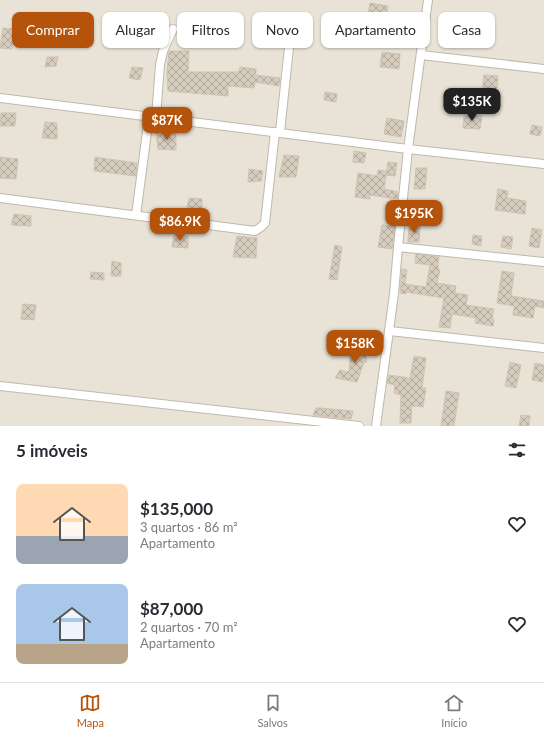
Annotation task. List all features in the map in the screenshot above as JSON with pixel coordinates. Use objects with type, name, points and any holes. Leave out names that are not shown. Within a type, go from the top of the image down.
[{"type":"street","points":[[376,426],[390,331],[408,149],[428,0]]},
{"type":"street","points":[[136,215],[153,117],[160,65],[163,52],[173,29]]},
{"type":"street","points":[[0,198],[255,231],[265,223],[289,48]]},
{"type":"street","points":[[421,55],[544,69]]},
{"type":"street","points":[[0,98],[408,149],[544,164]]},
{"type":"street","points":[[398,247],[544,262]]},
{"type":"street","points":[[390,331],[544,348]]},
{"type":"street","points":[[0,386],[359,426]]},
{"type":"shaded area","points":[[0,0],[544,0],[544,426],[0,426]]},
{"type":"building","points":[[370,3],[388,6],[387,12],[368,12]]},
{"type":"building","points":[[3,28],[12,29],[12,49],[0,48]]},
{"type":"building","points":[[169,51],[189,51],[188,72],[239,72],[240,67],[256,69],[256,75],[280,78],[279,86],[255,82],[254,88],[228,86],[228,96],[168,91],[167,72]]},
{"type":"building","points":[[382,52],[400,54],[399,69],[380,67]]},
{"type":"building","points":[[47,57],[58,57],[56,66],[45,67]]},
{"type":"building","points":[[132,67],[143,68],[140,80],[129,78]]},
{"type":"building","points":[[484,75],[498,76],[496,98],[482,97]]},
{"type":"building","points":[[325,92],[337,94],[336,102],[324,100]]},
{"type":"building","points":[[1,113],[16,113],[15,126],[0,126]]},
{"type":"building","points":[[464,115],[482,116],[480,129],[463,128]]},
{"type":"building","points":[[387,118],[404,121],[401,137],[384,134]]},
{"type":"building","points":[[45,122],[57,123],[57,139],[42,138]]},
{"type":"building","points":[[532,125],[542,127],[540,136],[530,134]]},
{"type":"building","points":[[156,132],[176,133],[176,150],[158,149]]},
{"type":"building","points":[[354,151],[366,153],[364,163],[353,162]]},
{"type":"building","points":[[284,155],[299,156],[296,177],[279,177]]},
{"type":"building","points":[[0,157],[18,159],[16,179],[0,178]]},
{"type":"building","points":[[95,157],[137,163],[136,176],[94,171]]},
{"type":"building","points":[[388,162],[397,163],[395,176],[386,175]]},
{"type":"building","points":[[416,168],[427,168],[425,189],[414,189]]},
{"type":"building","points":[[249,169],[263,171],[261,181],[248,182]]},
{"type":"building","points":[[378,170],[387,171],[384,189],[398,192],[397,199],[370,195],[370,199],[355,197],[358,173],[377,176]]},
{"type":"building","points":[[498,189],[508,191],[507,198],[526,201],[525,214],[495,210]]},
{"type":"building","points":[[189,198],[202,199],[202,210],[187,209]]},
{"type":"building","points":[[14,214],[31,216],[31,226],[11,225]]},
{"type":"building","points":[[382,225],[395,227],[392,249],[378,247]]},
{"type":"building","points":[[409,226],[420,227],[419,242],[408,242]]},
{"type":"building","points":[[532,228],[542,230],[539,248],[529,246]]},
{"type":"building","points":[[174,235],[188,236],[188,248],[172,247]]},
{"type":"building","points":[[473,235],[482,236],[481,246],[472,244]]},
{"type":"building","points":[[237,236],[257,238],[256,258],[233,257]]},
{"type":"building","points":[[503,236],[513,237],[511,249],[501,247]]},
{"type":"building","points":[[335,245],[342,247],[337,280],[329,279]]},
{"type":"building","points":[[416,254],[439,257],[438,269],[440,270],[437,283],[456,286],[455,293],[468,295],[466,305],[494,309],[492,319],[494,320],[493,326],[475,323],[476,318],[452,314],[450,328],[439,327],[444,298],[406,292],[406,294],[400,293],[402,269],[407,270],[405,284],[426,287],[430,265],[415,263]]},
{"type":"building","points":[[112,261],[121,263],[121,276],[111,276]]},
{"type":"building","points":[[502,271],[514,273],[511,296],[544,301],[544,308],[535,306],[533,318],[513,315],[514,306],[497,303]]},
{"type":"building","points":[[91,272],[104,273],[104,280],[90,279]]},
{"type":"building","points":[[23,304],[36,305],[34,320],[21,319]]},
{"type":"building","points":[[351,344],[367,346],[366,363],[364,362],[357,382],[335,378],[340,370],[349,372]]},
{"type":"building","points":[[414,356],[426,358],[422,388],[426,388],[423,407],[412,406],[411,423],[400,423],[401,395],[394,393],[395,385],[387,383],[389,375],[410,378]]},
{"type":"building","points":[[510,362],[521,365],[516,388],[505,386]]},
{"type":"building","points":[[535,363],[544,365],[543,382],[532,380]]},
{"type":"building","points":[[446,391],[459,393],[454,426],[441,426]]},
{"type":"building","points":[[316,408],[353,411],[351,419],[313,415]]},
{"type":"building","points":[[521,415],[530,416],[529,426],[519,426]]}]
